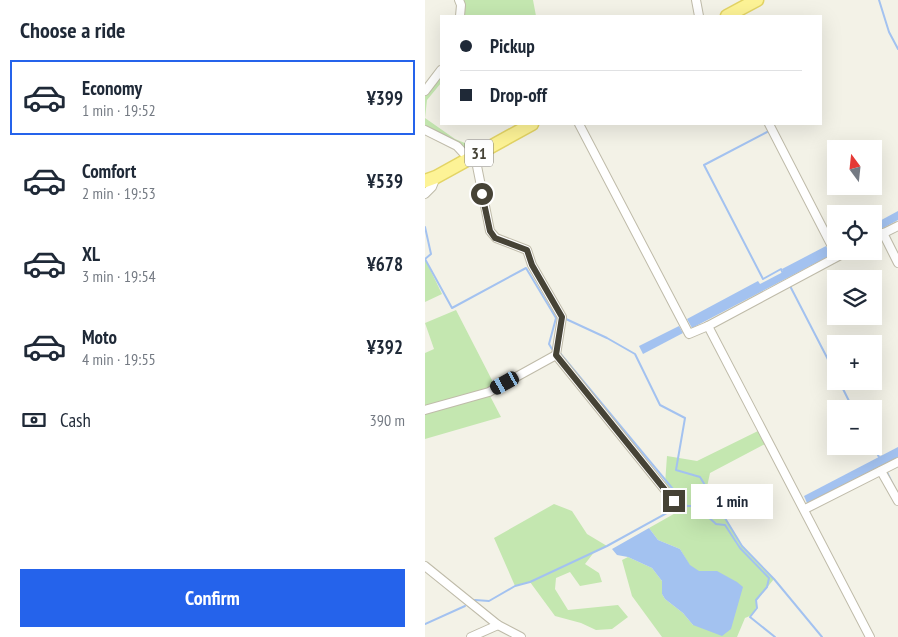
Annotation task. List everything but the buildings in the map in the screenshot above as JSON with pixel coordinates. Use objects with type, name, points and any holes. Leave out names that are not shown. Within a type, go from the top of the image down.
[{"type":"main road","points":[[729,15],[757,0]]},
{"type":"main road","name":"31","points":[[430,179],[530,125]]},
{"type":"street","points":[[459,0],[461,5],[460,15]]},
{"type":"street","points":[[696,0],[699,15]]},
{"type":"street","points":[[425,91],[440,71]]},
{"type":"street","points":[[580,125],[689,334],[708,326],[830,260]]},
{"type":"street","points":[[770,125],[827,237]]},
{"type":"street","points":[[425,130],[457,146],[472,157],[490,231],[495,238],[527,250],[532,265],[562,317],[556,351],[674,501]]},
{"type":"street","points":[[425,194],[432,187],[430,179]]},
{"type":"street","points":[[898,226],[883,234],[898,263]]},
{"type":"street","points":[[708,326],[870,637]]},
{"type":"street","points":[[425,410],[489,392],[556,351]]},
{"type":"street","points":[[805,509],[898,462]]},
{"type":"street","points":[[884,469],[898,501]]},
{"type":"street","points":[[425,566],[498,625],[521,637]]},
{"type":"street","points":[[471,637],[498,625]]},
{"type":"green space","points":[[462,0],[533,0],[536,15],[463,15]]},
{"type":"green space","points":[[440,74],[440,84],[427,100],[425,118],[425,93]]},
{"type":"green space","points":[[425,118],[455,139],[477,148],[468,153],[425,127]]},
{"type":"green space","points":[[425,259],[442,294],[425,302]]},
{"type":"green space","points":[[456,310],[494,384],[490,396],[501,417],[425,439],[425,353],[434,349],[425,323]]},
{"type":"green space","points":[[760,430],[767,443],[710,473],[707,487],[742,546],[774,579],[757,600],[754,611],[745,618],[737,637],[662,637],[632,596],[622,560],[628,557],[652,568],[662,581],[662,594],[665,599],[683,613],[693,625],[717,571],[699,572],[690,566],[680,549],[658,540],[649,528],[679,511],[676,499],[665,484],[667,456],[697,461]]},
{"type":"green space","points":[[554,504],[572,511],[587,534],[607,546],[595,551],[585,564],[599,573],[602,582],[580,586],[570,572],[556,578],[555,589],[568,610],[618,605],[628,617],[612,629],[596,630],[581,623],[555,616],[530,582],[515,586],[494,538]]},
{"type":"water","points":[[898,211],[898,220],[882,229],[882,220]]},
{"type":"water","points":[[826,246],[827,248],[827,257],[692,328],[687,319],[758,281],[760,284],[783,272],[782,269]]},
{"type":"water","points":[[679,326],[683,333],[643,354],[639,346]]},
{"type":"water","points":[[898,447],[898,457],[807,503],[804,496]]},
{"type":"water","points":[[649,528],[658,540],[680,549],[690,565],[699,571],[717,571],[743,587],[731,629],[722,636],[693,625],[683,613],[665,599],[662,594],[662,581],[652,568],[628,557],[617,555],[612,549]]},
{"type":"waterway","points":[[879,0],[889,32],[898,49]]},
{"type":"waterway","points":[[769,131],[704,165],[763,279],[781,269],[783,274]]},
{"type":"waterway","points":[[425,227],[431,254],[425,259]]},
{"type":"waterway","points":[[425,259],[452,308],[526,268],[556,318],[549,344],[555,350]]},
{"type":"waterway","points":[[789,284],[827,358]]},
{"type":"waterway","points":[[566,319],[607,338],[635,354],[660,405],[685,418],[676,470],[700,477],[742,546],[774,579],[822,637]]},
{"type":"waterway","points":[[559,352],[687,506],[696,506],[716,524],[725,525],[740,548],[769,578],[767,587],[756,600],[757,608],[750,617],[775,637]]},
{"type":"waterway","points":[[844,390],[848,400]]},
{"type":"waterway","points":[[886,470],[896,491]]},
{"type":"waterway","points":[[475,600],[489,601],[515,586],[530,582],[607,546],[685,503]]},
{"type":"waterway","points":[[425,624],[465,606]]},
{"type":"route","points":[[482,194],[490,231],[495,238],[527,250],[532,265],[562,317],[556,355],[674,501]]}]
